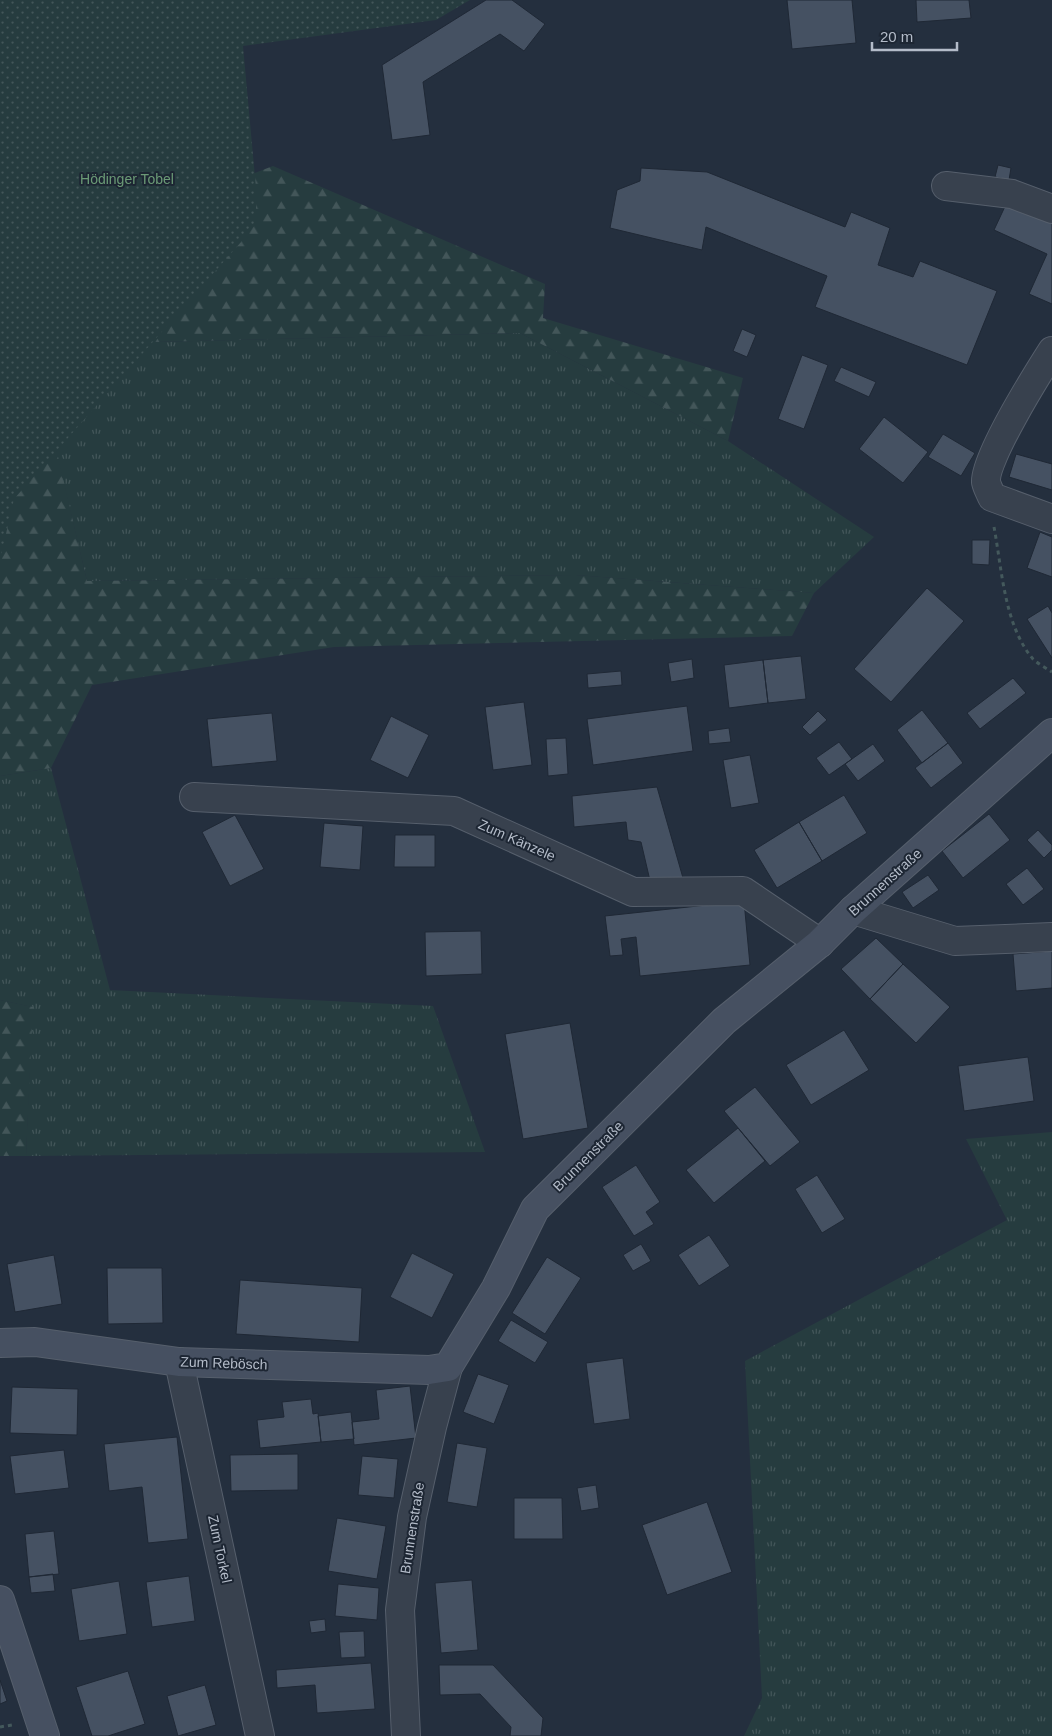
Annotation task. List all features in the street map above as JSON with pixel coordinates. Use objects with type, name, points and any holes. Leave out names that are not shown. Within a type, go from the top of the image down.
[{"type":"street","points":[[946,186],[1012,194],[1052,209]]},
{"type":"street","points":[[1052,351],[1021,400],[994,455],[986,481],[992,497],[1052,518]]},
{"type":"street","name":"Brunnenstraße","points":[[406,1736],[400,1610],[412,1517],[432,1427],[448,1367],[496,1288],[536,1208],[724,1021],[820,943],[853,910],[1052,733]]},
{"type":"street","name":"Zum Känzele","points":[[194,797],[454,810],[633,892],[743,891],[820,943]]},
{"type":"street","points":[[853,910],[955,941],[1052,937]]},
{"type":"street","name":"Zum Rebösch","points":[[0,1343],[35,1342],[179,1362],[428,1370],[448,1367]]},
{"type":"street","name":"Zum Torkel","points":[[179,1362],[260,1736]]},
{"type":"street","points":[[0,1600],[44,1736]]},
{"type":"path","points":[[992,497],[992,513],[1009,605],[1018,634],[1034,660],[1052,672]]},
{"type":"green space","points":[[0,0],[56,248],[273,166],[545,284],[543,318],[743,378],[728,441],[520,333],[32,345],[87,581],[575,575],[814,593],[792,636],[334,647],[92,685],[51,768],[0,776]]},
{"type":"green space","name":"Hödinger Tobel","points":[[0,0],[470,0],[436,20],[243,46],[256,188],[256,223],[14,499],[0,560]]},
{"type":"green space","points":[[520,333],[728,441],[874,537],[814,593],[575,575],[87,581],[31,345]]},
{"type":"green space","points":[[51,768],[110,990],[433,1006],[485,1152],[26,1156],[32,1007],[0,1000],[0,776]]},
{"type":"green space","points":[[0,1000],[33,1007],[26,1156],[0,1156]]},
{"type":"green space","points":[[1052,1132],[1052,1736],[744,1736],[762,1698],[745,1361],[1007,1220],[966,1139]]},
{"type":"building","points":[[486,0],[512,0],[545,24],[524,51],[500,34],[423,82],[430,135],[392,140],[382,65]]},
{"type":"building","points":[[787,0],[852,0],[856,43],[792,49]]},
{"type":"building","points":[[916,0],[969,0],[971,18],[917,22]]},
{"type":"building","points":[[998,165],[1011,168],[1009,180],[995,177]]},
{"type":"building","points":[[641,168],[707,172],[845,227],[851,212],[890,228],[878,265],[913,277],[920,261],[997,291],[967,365],[815,307],[827,276],[706,227],[702,250],[610,228],[617,190],[640,181]]},
{"type":"building","points":[[1008,200],[1052,219],[1052,304],[1029,294],[1047,254],[994,230]]},
{"type":"building","points":[[742,329],[756,335],[747,357],[733,351]]},
{"type":"building","points":[[802,355],[828,365],[804,429],[778,419]]},
{"type":"building","points":[[841,367],[876,382],[869,397],[834,381]]},
{"type":"building","points":[[884,417],[928,452],[903,483],[859,449]]},
{"type":"building","points":[[943,434],[975,453],[961,476],[928,457]]},
{"type":"building","points":[[1016,454],[1052,464],[1052,490],[1009,477]]},
{"type":"building","points":[[1040,532],[1052,537],[1052,577],[1027,568]]},
{"type":"building","points":[[972,540],[990,540],[989,565],[972,564]]},
{"type":"building","points":[[927,588],[964,621],[891,702],[854,669]]},
{"type":"building","points":[[1048,606],[1052,613],[1052,658],[1027,619]]},
{"type":"building","points":[[801,656],[806,699],[768,703],[763,660]]},
{"type":"building","points":[[692,659],[694,678],[671,682],[668,663]]},
{"type":"building","points":[[763,660],[768,703],[729,708],[724,665]]},
{"type":"building","points":[[621,671],[622,685],[588,688],[587,674]]},
{"type":"building","points":[[1013,678],[1026,693],[980,729],[967,713]]},
{"type":"building","points":[[524,702],[532,765],[493,770],[485,707]]},
{"type":"building","points":[[687,706],[693,751],[593,765],[587,719]]},
{"type":"building","points":[[922,710],[948,743],[922,763],[897,730]]},
{"type":"building","points":[[818,711],[827,720],[810,735],[802,727]]},
{"type":"building","points":[[272,713],[277,761],[212,767],[207,719]]},
{"type":"building","points":[[391,716],[429,735],[408,778],[370,760]]},
{"type":"building","points":[[729,728],[731,742],[709,744],[708,731]]},
{"type":"building","points":[[566,738],[568,774],[548,776],[546,739]]},
{"type":"building","points":[[839,742],[852,759],[829,775],[816,758]]},
{"type":"building","points":[[948,743],[963,763],[931,788],[915,768]]},
{"type":"building","points":[[873,744],[885,761],[858,781],[845,764]]},
{"type":"building","points":[[750,755],[759,803],[731,808],[723,760]]},
{"type":"building","points":[[657,787],[683,878],[651,885],[641,842],[628,840],[626,822],[574,827],[572,796]]},
{"type":"building","points":[[844,795],[867,833],[822,861],[799,822]]},
{"type":"building","points":[[989,814],[1010,840],[963,878],[942,851]]},
{"type":"building","points":[[235,815],[264,869],[230,886],[202,832]]},
{"type":"building","points":[[799,822],[822,861],[777,888],[754,850]]},
{"type":"building","points":[[324,823],[363,826],[360,870],[320,867]]},
{"type":"building","points":[[1038,830],[1052,845],[1052,850],[1044,858],[1027,840]]},
{"type":"building","points":[[395,835],[435,835],[435,867],[394,867]]},
{"type":"building","points":[[1027,868],[1044,889],[1023,905],[1006,884]]},
{"type":"building","points":[[928,875],[939,890],[913,908],[902,892]]},
{"type":"building","points":[[744,901],[750,965],[640,976],[636,937],[621,939],[623,955],[610,956],[605,916]]},
{"type":"building","points":[[481,931],[482,974],[426,976],[425,932]]},
{"type":"building","points":[[876,938],[903,964],[870,999],[841,969]]},
{"type":"building","points":[[1052,951],[1052,988],[1016,991],[1013,954]]},
{"type":"building","points":[[903,964],[950,1007],[916,1043],[870,999]]},
{"type":"building","points":[[570,1023],[588,1128],[523,1139],[505,1034]]},
{"type":"building","points":[[844,1030],[869,1070],[811,1105],[786,1065]]},
{"type":"building","points":[[1028,1057],[1034,1101],[964,1111],[958,1066]]},
{"type":"building","points":[[755,1087],[800,1142],[770,1166],[724,1111]]},
{"type":"building","points":[[738,1128],[765,1161],[714,1203],[686,1170]]},
{"type":"building","points":[[636,1165],[660,1202],[646,1212],[654,1224],[634,1236],[602,1187]]},
{"type":"building","points":[[817,1175],[845,1219],[822,1233],[795,1189]]},
{"type":"building","points":[[709,1235],[730,1266],[699,1286],[678,1255]]},
{"type":"building","points":[[641,1244],[651,1261],[633,1271],[623,1255]]},
{"type":"building","points":[[412,1253],[454,1274],[432,1318],[390,1297]]},
{"type":"building","points":[[54,1255],[62,1304],[15,1312],[7,1264]]},
{"type":"building","points":[[547,1257],[581,1278],[545,1334],[512,1313]]},
{"type":"building","points":[[107,1268],[162,1268],[163,1323],[108,1324]]},
{"type":"building","points":[[240,1280],[362,1288],[359,1342],[236,1334]]},
{"type":"building","points":[[511,1320],[548,1342],[535,1363],[498,1341]]},
{"type":"building","points":[[623,1358],[630,1419],[594,1424],[586,1363]]},
{"type":"building","points":[[478,1374],[509,1385],[494,1424],[463,1412]]},
{"type":"building","points":[[410,1386],[416,1438],[354,1445],[352,1422],[379,1419],[376,1390]]},
{"type":"building","points":[[12,1387],[78,1389],[77,1435],[10,1433]]},
{"type":"building","points":[[311,1399],[313,1414],[318,1413],[321,1442],[260,1448],[257,1420],[284,1417],[282,1402]]},
{"type":"building","points":[[351,1412],[354,1439],[321,1442],[318,1416]]},
{"type":"building","points":[[177,1437],[188,1539],[148,1543],[142,1487],[109,1491],[104,1444]]},
{"type":"building","points":[[457,1443],[487,1448],[477,1507],[447,1502]]},
{"type":"building","points":[[64,1450],[69,1488],[15,1494],[10,1456]]},
{"type":"building","points":[[298,1454],[298,1490],[231,1491],[230,1455]]},
{"type":"building","points":[[362,1456],[398,1459],[394,1498],[358,1495]]},
{"type":"building","points":[[596,1485],[599,1508],[581,1511],[577,1488]]},
{"type":"building","points":[[514,1498],[562,1498],[563,1539],[514,1539]]},
{"type":"building","points":[[707,1502],[732,1572],[667,1595],[642,1525]]},
{"type":"building","points":[[337,1518],[386,1526],[377,1579],[328,1571]]},
{"type":"building","points":[[54,1531],[59,1574],[29,1577],[25,1534]]},
{"type":"building","points":[[53,1574],[55,1591],[31,1593],[29,1577]]},
{"type":"building","points":[[189,1576],[195,1621],[152,1627],[146,1582]]},
{"type":"building","points":[[472,1580],[478,1650],[441,1653],[435,1583]]},
{"type":"building","points":[[119,1581],[127,1634],[79,1641],[71,1589]]},
{"type":"building","points":[[338,1584],[379,1588],[377,1620],[335,1616]]},
{"type":"building","points":[[325,1619],[326,1631],[311,1633],[309,1621]]},
{"type":"building","points":[[364,1631],[365,1657],[341,1658],[339,1632]]},
{"type":"building","points":[[371,1663],[375,1709],[317,1713],[315,1685],[277,1688],[276,1670]]},
{"type":"building","points":[[439,1665],[493,1665],[543,1718],[541,1736],[510,1736],[511,1727],[480,1694],[440,1695]]},
{"type":"building","points":[[128,1671],[145,1724],[108,1736],[92,1736],[76,1687]]},
{"type":"building","points":[[0,1680],[7,1701],[0,1704]]},
{"type":"building","points":[[205,1685],[216,1725],[178,1736],[167,1696]]}]
